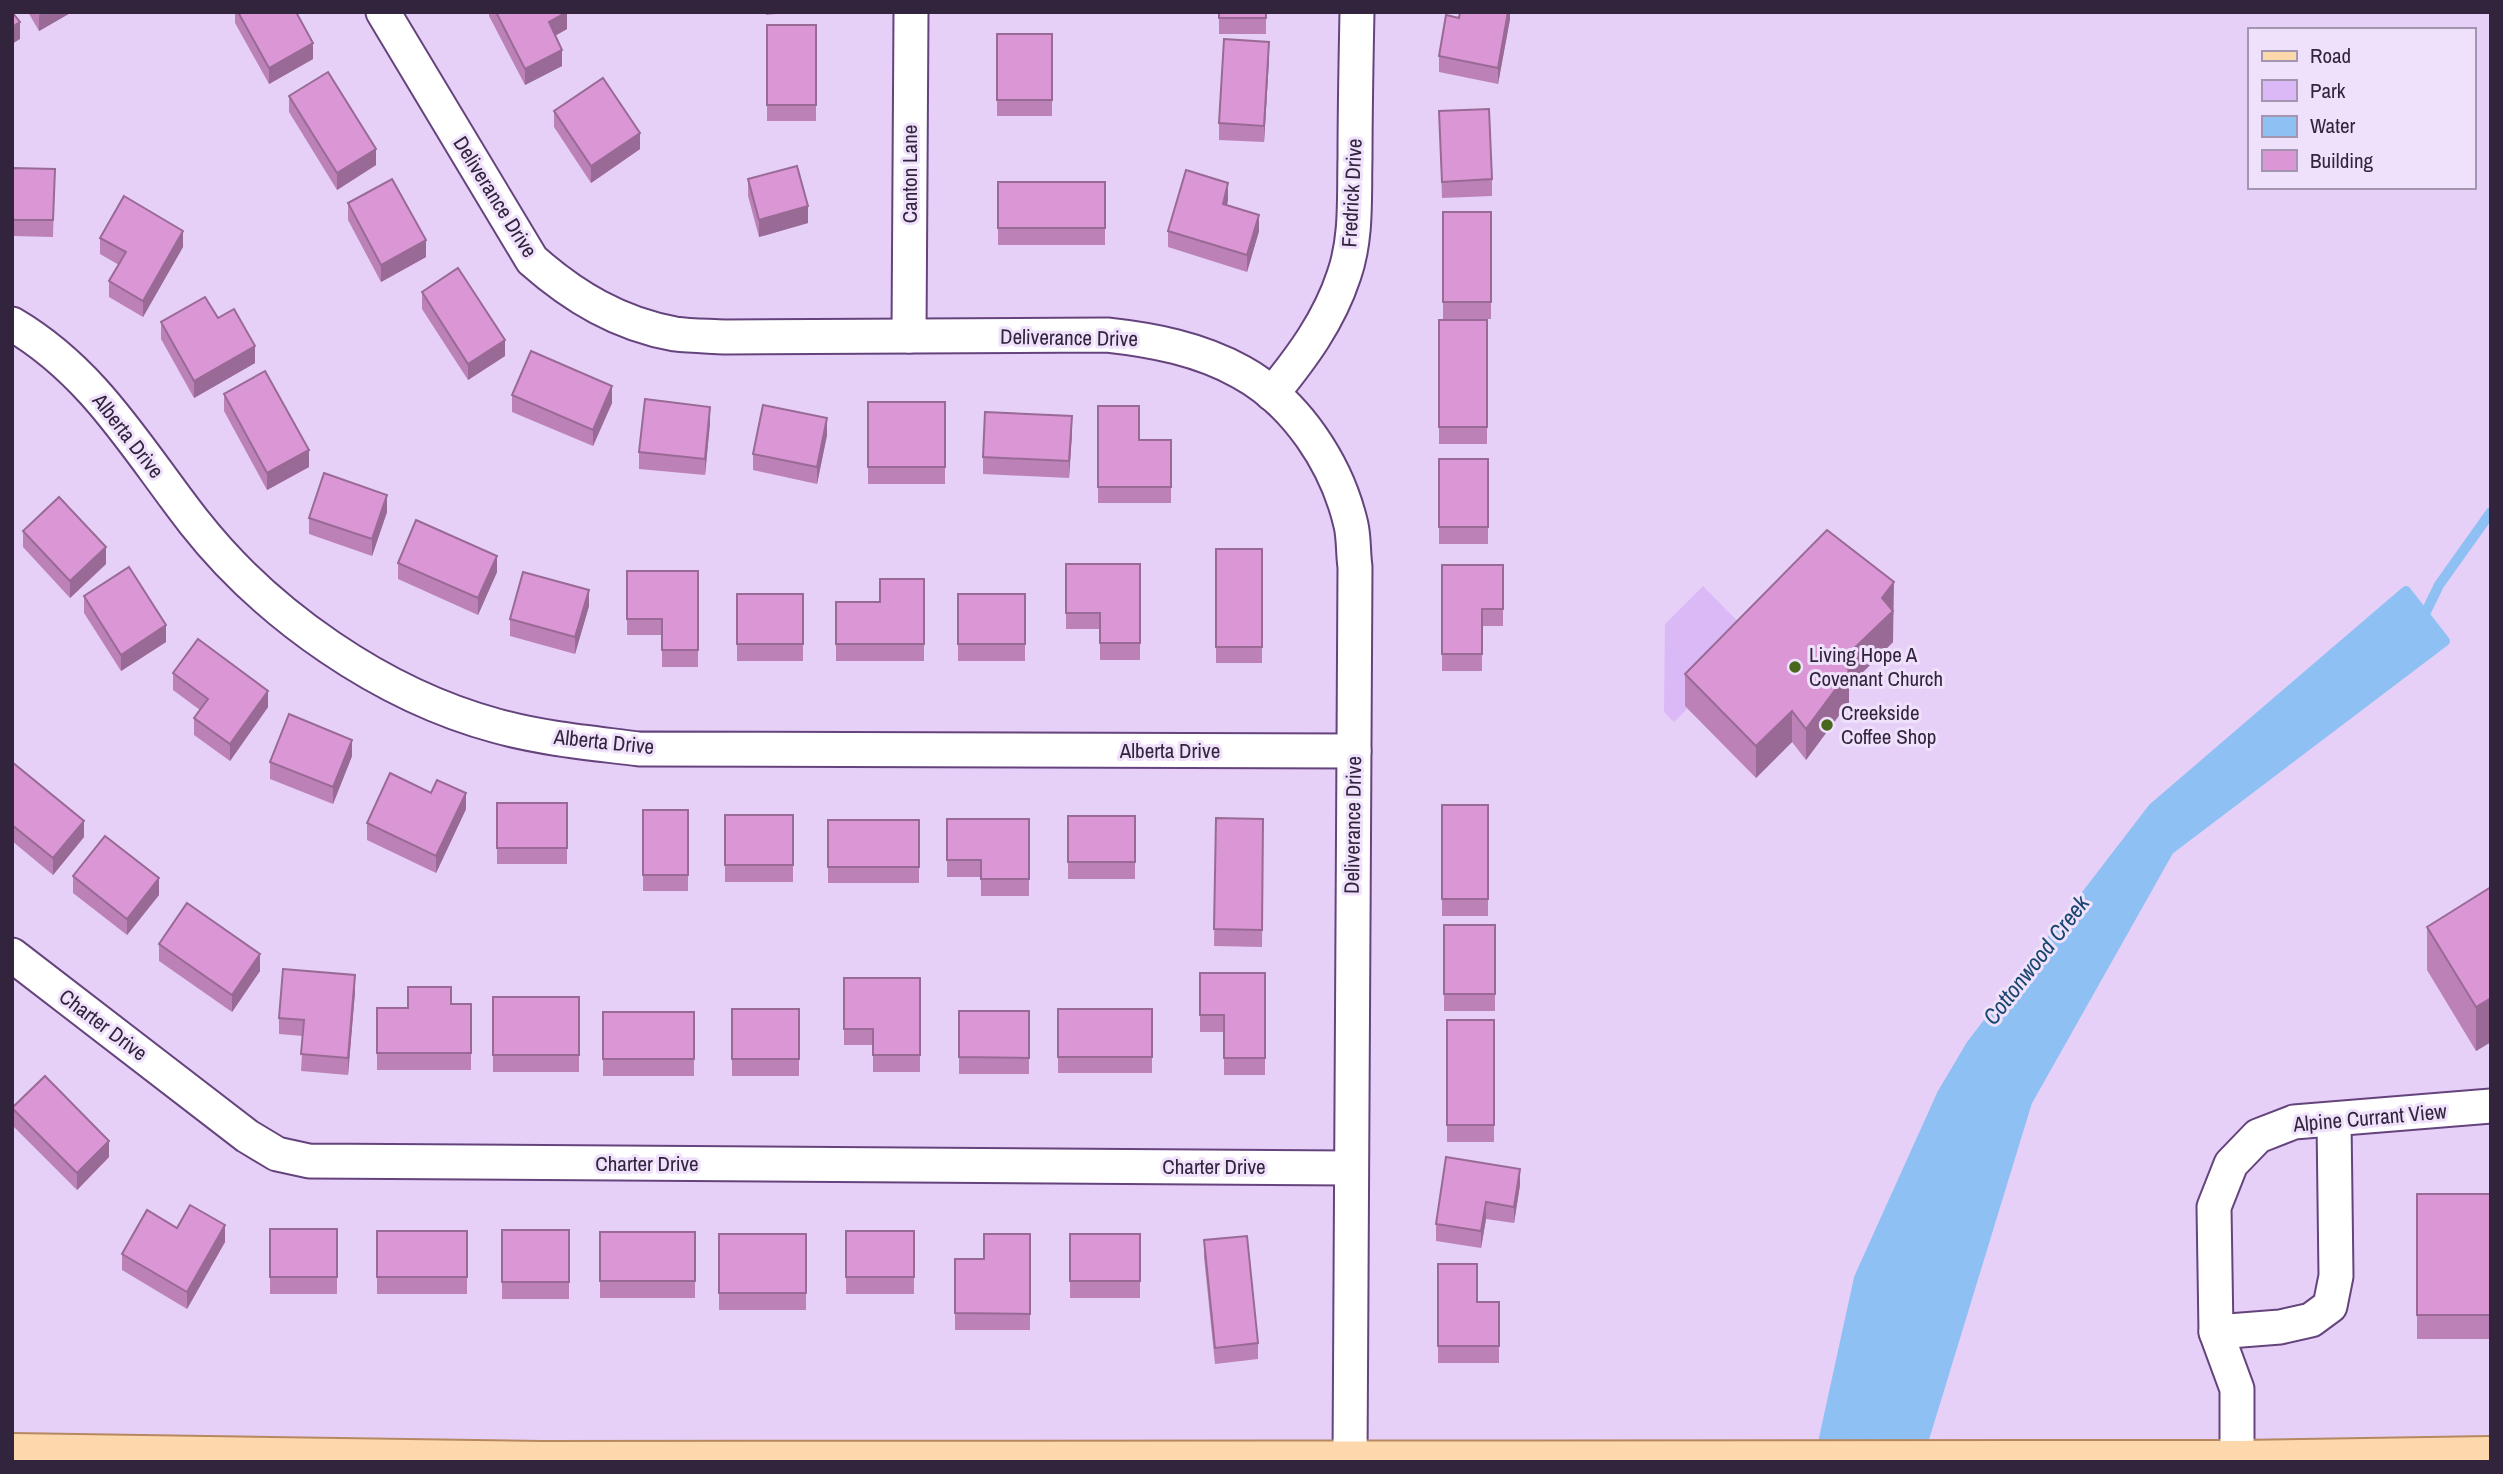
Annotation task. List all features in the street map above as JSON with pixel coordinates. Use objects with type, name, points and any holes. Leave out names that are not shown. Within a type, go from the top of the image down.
[{"type":"main road","points":[[12,1453],[542,1461],[2237,1461],[2491,1457]]},
{"type":"street","name":"Deliverance Drive","points":[[383,12],[532,260],[563,288],[600,309],[638,324],[676,334],[724,337],[1107,335],[1146,339],[1241,372],[1272,394],[1304,427],[1325,456],[1351,525],[1355,567],[1350,1461]]},
{"type":"street","name":"Canton Lane","points":[[909,336],[911,12]]},
{"type":"street","name":"Fredrick Drive","points":[[1272,394],[1306,352],[1329,313],[1352,240],[1357,12]]},
{"type":"street","name":"Alberta Drive","points":[[12,324],[40,341],[83,379],[106,405],[209,541],[254,590],[348,659],[388,682],[496,726],[538,735],[639,749],[1354,751]]},
{"type":"street","name":"Charter Drive","points":[[18,972],[247,1136],[276,1154],[309,1161],[1350,1168]]},
{"type":"street","name":"Alpine Currant View","points":[[2237,1461],[2237,1389],[2216,1332],[2214,1207],[2231,1164],[2258,1136],[2294,1122],[2491,1106]]},
{"type":"street","points":[[2216,1332],[2301,1323],[2311,1320],[2330,1306],[2336,1276],[2334,1120]]},
{"type":"green space","points":[[1703,586],[1753,637],[1685,705],[1687,709],[1674,722],[1664,712],[1665,624]]},
{"type":"water","points":[[2406,591],[2445,641],[2169,850],[2027,1102],[1916,1462],[1820,1462],[1859,1278],[1942,1094],[1971,1045],[2153,808]]},
{"type":"building","points":[[12,12],[20,22],[12,27]]},
{"type":"building","points":[[238,12],[296,12],[313,43],[269,68]]},
{"type":"building","points":[[496,12],[567,12],[549,22],[562,50],[525,69]]},
{"type":"building","points":[[1219,12],[1266,12],[1266,18],[1219,18]]},
{"type":"building","points":[[1460,12],[1508,12],[1498,68],[1439,56],[1446,15],[1459,18]]},
{"type":"building","points":[[767,25],[816,25],[816,105],[767,105]]},
{"type":"building","points":[[997,34],[1052,34],[1052,100],[997,100]]},
{"type":"building","points":[[1224,39],[1269,42],[1264,126],[1219,123]]},
{"type":"building","points":[[328,72],[376,149],[337,173],[289,96]]},
{"type":"building","points":[[603,78],[640,133],[591,166],[554,111]]},
{"type":"building","points":[[1489,109],[1492,179],[1442,182],[1439,111]]},
{"type":"building","points":[[797,166],[808,206],[759,220],[748,179]]},
{"type":"building","points":[[12,168],[55,169],[53,220],[12,220]]},
{"type":"building","points":[[1186,170],[1228,183],[1223,204],[1259,215],[1247,255],[1168,231]]},
{"type":"building","points":[[392,179],[426,240],[381,265],[348,203]]},
{"type":"building","points":[[998,182],[1105,182],[1105,228],[998,228]]},
{"type":"building","points":[[124,196],[183,231],[143,301],[109,281],[126,252],[100,238]]},
{"type":"building","points":[[1443,212],[1491,212],[1491,302],[1443,302]]},
{"type":"building","points":[[458,268],[505,340],[468,364],[422,292]]},
{"type":"building","points":[[205,297],[218,318],[234,309],[255,346],[194,381],[161,322]]},
{"type":"building","points":[[1439,320],[1487,320],[1487,427],[1439,427]]},
{"type":"building","points":[[531,351],[612,386],[593,430],[512,395]]},
{"type":"building","points":[[265,371],[309,450],[267,473],[224,394]]},
{"type":"building","points":[[645,399],[710,407],[705,459],[639,452]]},
{"type":"building","points":[[868,402],[945,402],[945,467],[868,467]]},
{"type":"building","points":[[763,405],[827,418],[817,467],[753,454]]},
{"type":"building","points":[[1098,406],[1139,406],[1139,440],[1171,440],[1171,487],[1098,487]]},
{"type":"building","points":[[985,412],[1072,416],[1069,461],[983,457]]},
{"type":"building","points":[[1439,459],[1488,459],[1488,527],[1439,527]]},
{"type":"building","points":[[324,473],[387,495],[372,539],[309,518]]},
{"type":"building","points":[[59,497],[106,547],[70,581],[23,531]]},
{"type":"building","points":[[416,520],[497,556],[478,598],[398,563]]},
{"type":"building","name":"Living Hope A Covenant Church","points":[[1827,530],[1894,582],[1882,598],[1893,611],[1842,660],[1849,671],[1806,729],[1792,711],[1756,746],[1685,674]]},
{"type":"building","points":[[1216,549],[1262,549],[1262,647],[1216,647]]},
{"type":"building","points":[[1066,564],[1140,564],[1140,643],[1100,643],[1100,613],[1066,613]]},
{"type":"building","points":[[1442,565],[1503,565],[1503,609],[1482,609],[1482,654],[1442,654]]},
{"type":"building","points":[[129,567],[166,625],[121,655],[84,596]]},
{"type":"building","points":[[627,571],[698,571],[698,650],[662,650],[662,619],[627,619]]},
{"type":"building","points":[[523,572],[589,590],[575,637],[510,619]]},
{"type":"building","points":[[880,579],[924,579],[924,644],[836,644],[836,602],[880,602]]},
{"type":"building","points":[[737,594],[803,594],[803,644],[737,644]]},
{"type":"building","points":[[958,594],[1025,594],[1025,644],[958,644]]},
{"type":"building","points":[[198,639],[268,691],[230,744],[194,718],[208,699],[173,673]]},
{"type":"building","points":[[289,714],[352,740],[333,787],[270,762]]},
{"type":"building","points":[[12,762],[84,821],[53,858],[12,825]]},
{"type":"building","points":[[390,773],[431,793],[437,780],[466,793],[436,856],[367,823]]},
{"type":"building","points":[[497,803],[567,803],[567,848],[497,848]]},
{"type":"building","points":[[1442,805],[1488,805],[1488,899],[1442,899]]},
{"type":"building","points":[[643,810],[688,810],[688,875],[643,875]]},
{"type":"building","points":[[725,815],[793,815],[793,865],[725,865]]},
{"type":"building","points":[[1068,816],[1135,816],[1135,862],[1068,862]]},
{"type":"building","points":[[1216,818],[1263,819],[1262,930],[1214,929]]},
{"type":"building","points":[[947,819],[1029,819],[1029,879],[981,879],[981,860],[947,860]]},
{"type":"building","points":[[828,820],[919,820],[919,867],[828,867]]},
{"type":"building","points":[[105,836],[159,878],[127,919],[73,876]]},
{"type":"building","points":[[2491,887],[2491,998],[2476,1007],[2427,927]]},
{"type":"building","points":[[187,903],[260,954],[232,995],[159,944]]},
{"type":"building","points":[[1444,925],[1495,925],[1495,994],[1444,994]]},
{"type":"building","points":[[283,969],[355,975],[348,1058],[301,1054],[304,1020],[279,1018]]},
{"type":"building","points":[[1200,973],[1265,973],[1265,1058],[1224,1058],[1224,1015],[1200,1015]]},
{"type":"building","points":[[844,978],[920,978],[920,1055],[873,1055],[873,1029],[844,1029]]},
{"type":"building","points":[[408,987],[451,987],[451,1004],[471,1004],[471,1053],[377,1053],[377,1008],[408,1008]]},
{"type":"building","points":[[493,997],[579,997],[579,1055],[493,1055]]},
{"type":"building","points":[[732,1009],[799,1009],[799,1059],[732,1059]]},
{"type":"building","points":[[1058,1009],[1152,1009],[1152,1057],[1058,1057]]},
{"type":"building","points":[[959,1011],[1029,1011],[1029,1058],[959,1057]]},
{"type":"building","points":[[603,1012],[694,1012],[694,1059],[603,1059]]},
{"type":"building","points":[[1447,1020],[1494,1020],[1494,1125],[1447,1125]]},
{"type":"building","points":[[45,1076],[109,1141],[77,1173],[12,1108]]},
{"type":"building","points":[[1446,1157],[1520,1169],[1514,1207],[1486,1202],[1481,1231],[1436,1224]]},
{"type":"building","points":[[2417,1194],[2491,1194],[2491,1315],[2417,1315]]},
{"type":"building","points":[[190,1205],[225,1225],[187,1292],[122,1254],[147,1210],[177,1228]]},
{"type":"building","points":[[270,1229],[337,1229],[337,1277],[270,1277]]},
{"type":"building","points":[[502,1230],[569,1230],[569,1282],[502,1282]]},
{"type":"building","points":[[377,1231],[467,1231],[467,1277],[377,1277]]},
{"type":"building","points":[[846,1231],[914,1231],[914,1277],[846,1277]]},
{"type":"building","points":[[600,1232],[695,1232],[695,1281],[600,1281]]},
{"type":"building","points":[[719,1234],[806,1234],[806,1293],[719,1293]]},
{"type":"building","points":[[984,1234],[1030,1234],[1030,1314],[955,1313],[955,1259],[984,1259]]},
{"type":"building","points":[[1070,1234],[1140,1234],[1140,1281],[1070,1281]]},
{"type":"building","points":[[1247,1236],[1258,1343],[1215,1348],[1204,1240]]},
{"type":"building","points":[[1438,1264],[1477,1264],[1477,1302],[1499,1302],[1499,1346],[1438,1346]]},
{"type":"waterway","name":"Cottonwood Creek","points":[[2422,620],[2439,585],[2491,512]]},
{"type":"waterway","name":"Cottonwood Creek","points":[[1824,1438],[1859,1278],[1942,1094],[1971,1045],[2153,808],[2406,591],[2445,641],[2169,850],[2027,1102],[1920,1452]]},
{"type":"place","name":"Living Hope A Covenant Church","points":[[1795,667]]},
{"type":"place","name":"Creekside Coffee Shop","points":[[1827,725]]}]
